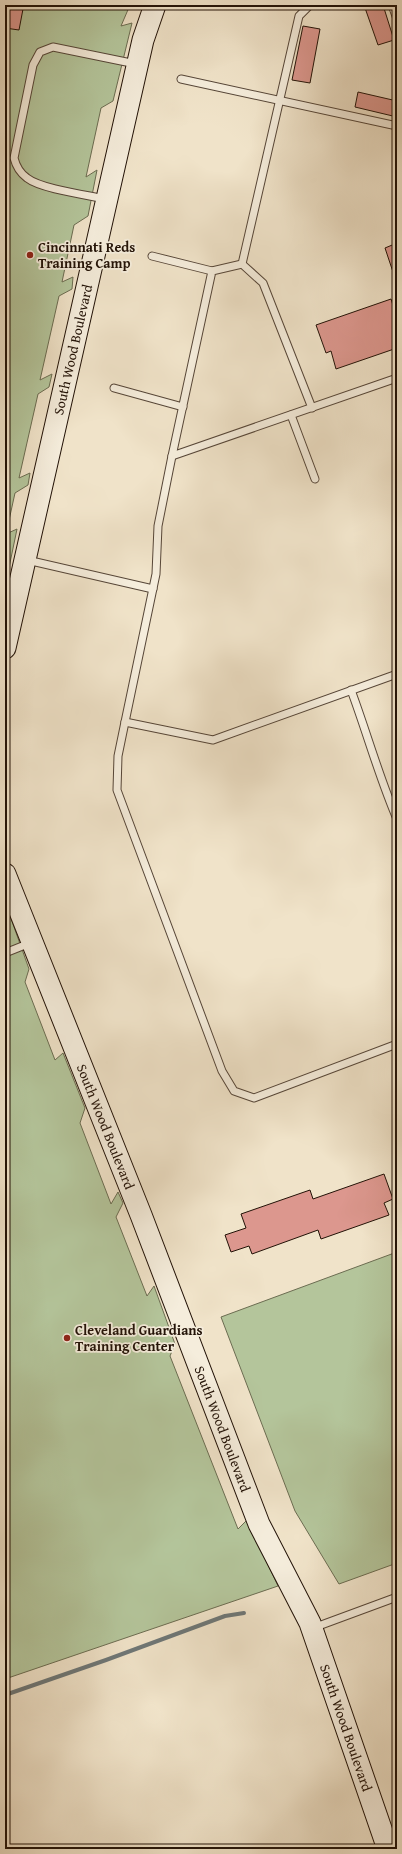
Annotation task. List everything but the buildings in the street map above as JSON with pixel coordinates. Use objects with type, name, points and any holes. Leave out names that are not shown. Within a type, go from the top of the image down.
[{"type":"street","name":"South Wood Boulevard","points":[[5,648],[138,64],[154,5]]},
{"type":"street","name":"South Wood Boulevard","points":[[5,874],[141,1215],[259,1524],[298,1597],[312,1628],[388,1849]]},
{"type":"lane","points":[[242,264],[299,16],[310,5]]},
{"type":"lane","points":[[392,5],[397,19]]},
{"type":"lane","points":[[107,200],[41,184],[27,179],[16,167],[14,158],[33,65],[40,52],[53,47],[138,64]]},
{"type":"lane","points":[[181,79],[397,126]]},
{"type":"lane","points":[[152,256],[212,271],[242,264]]},
{"type":"lane","points":[[242,264],[263,283],[312,408]]},
{"type":"lane","points":[[212,271],[158,526],[156,574],[124,722],[118,756],[117,790],[222,1071],[234,1091],[254,1098],[397,1044]]},
{"type":"lane","points":[[172,456],[397,378]]},
{"type":"lane","points":[[114,388],[183,407]]},
{"type":"lane","points":[[291,415],[315,479]]},
{"type":"lane","points":[[25,559],[153,588]]},
{"type":"lane","points":[[124,722],[213,740],[397,674]]},
{"type":"lane","points":[[351,690],[363,722],[386,795],[397,819]]},
{"type":"lane","points":[[5,954],[32,942]]},
{"type":"lane","points":[[312,1628],[397,1597]]},
{"type":"green space","name":"Cincinnati Reds Training Camp","points":[[5,5],[130,5],[121,26],[132,23],[113,101],[101,108],[86,177],[97,170],[88,216],[74,225],[62,282],[73,277],[72,289],[59,296],[40,380],[52,374],[49,387],[38,394],[19,478],[30,473],[28,485],[15,493],[6,534],[17,529],[5,587]]},
{"type":"green space","name":"Cleveland Guardians Training Center","points":[[9,913],[29,969],[25,982],[55,1060],[63,1053],[85,1108],[80,1123],[111,1204],[118,1192],[123,1203],[116,1217],[147,1296],[154,1286],[175,1344],[170,1356],[238,1529],[247,1520],[278,1586],[5,1679],[5,919]]},
{"type":"green space","name":"Cleveland Guardians Training Center","points":[[397,1252],[397,1563],[339,1584],[295,1511],[221,1317]]},
{"type":"waterway","points":[[5,1695],[225,1616],[244,1613]]},
{"type":"place","name":"Cincinnati Reds Training Camp","points":[[30,255]]},
{"type":"place","name":"Cleveland Guardians Training Center","points":[[67,1338]]}]
